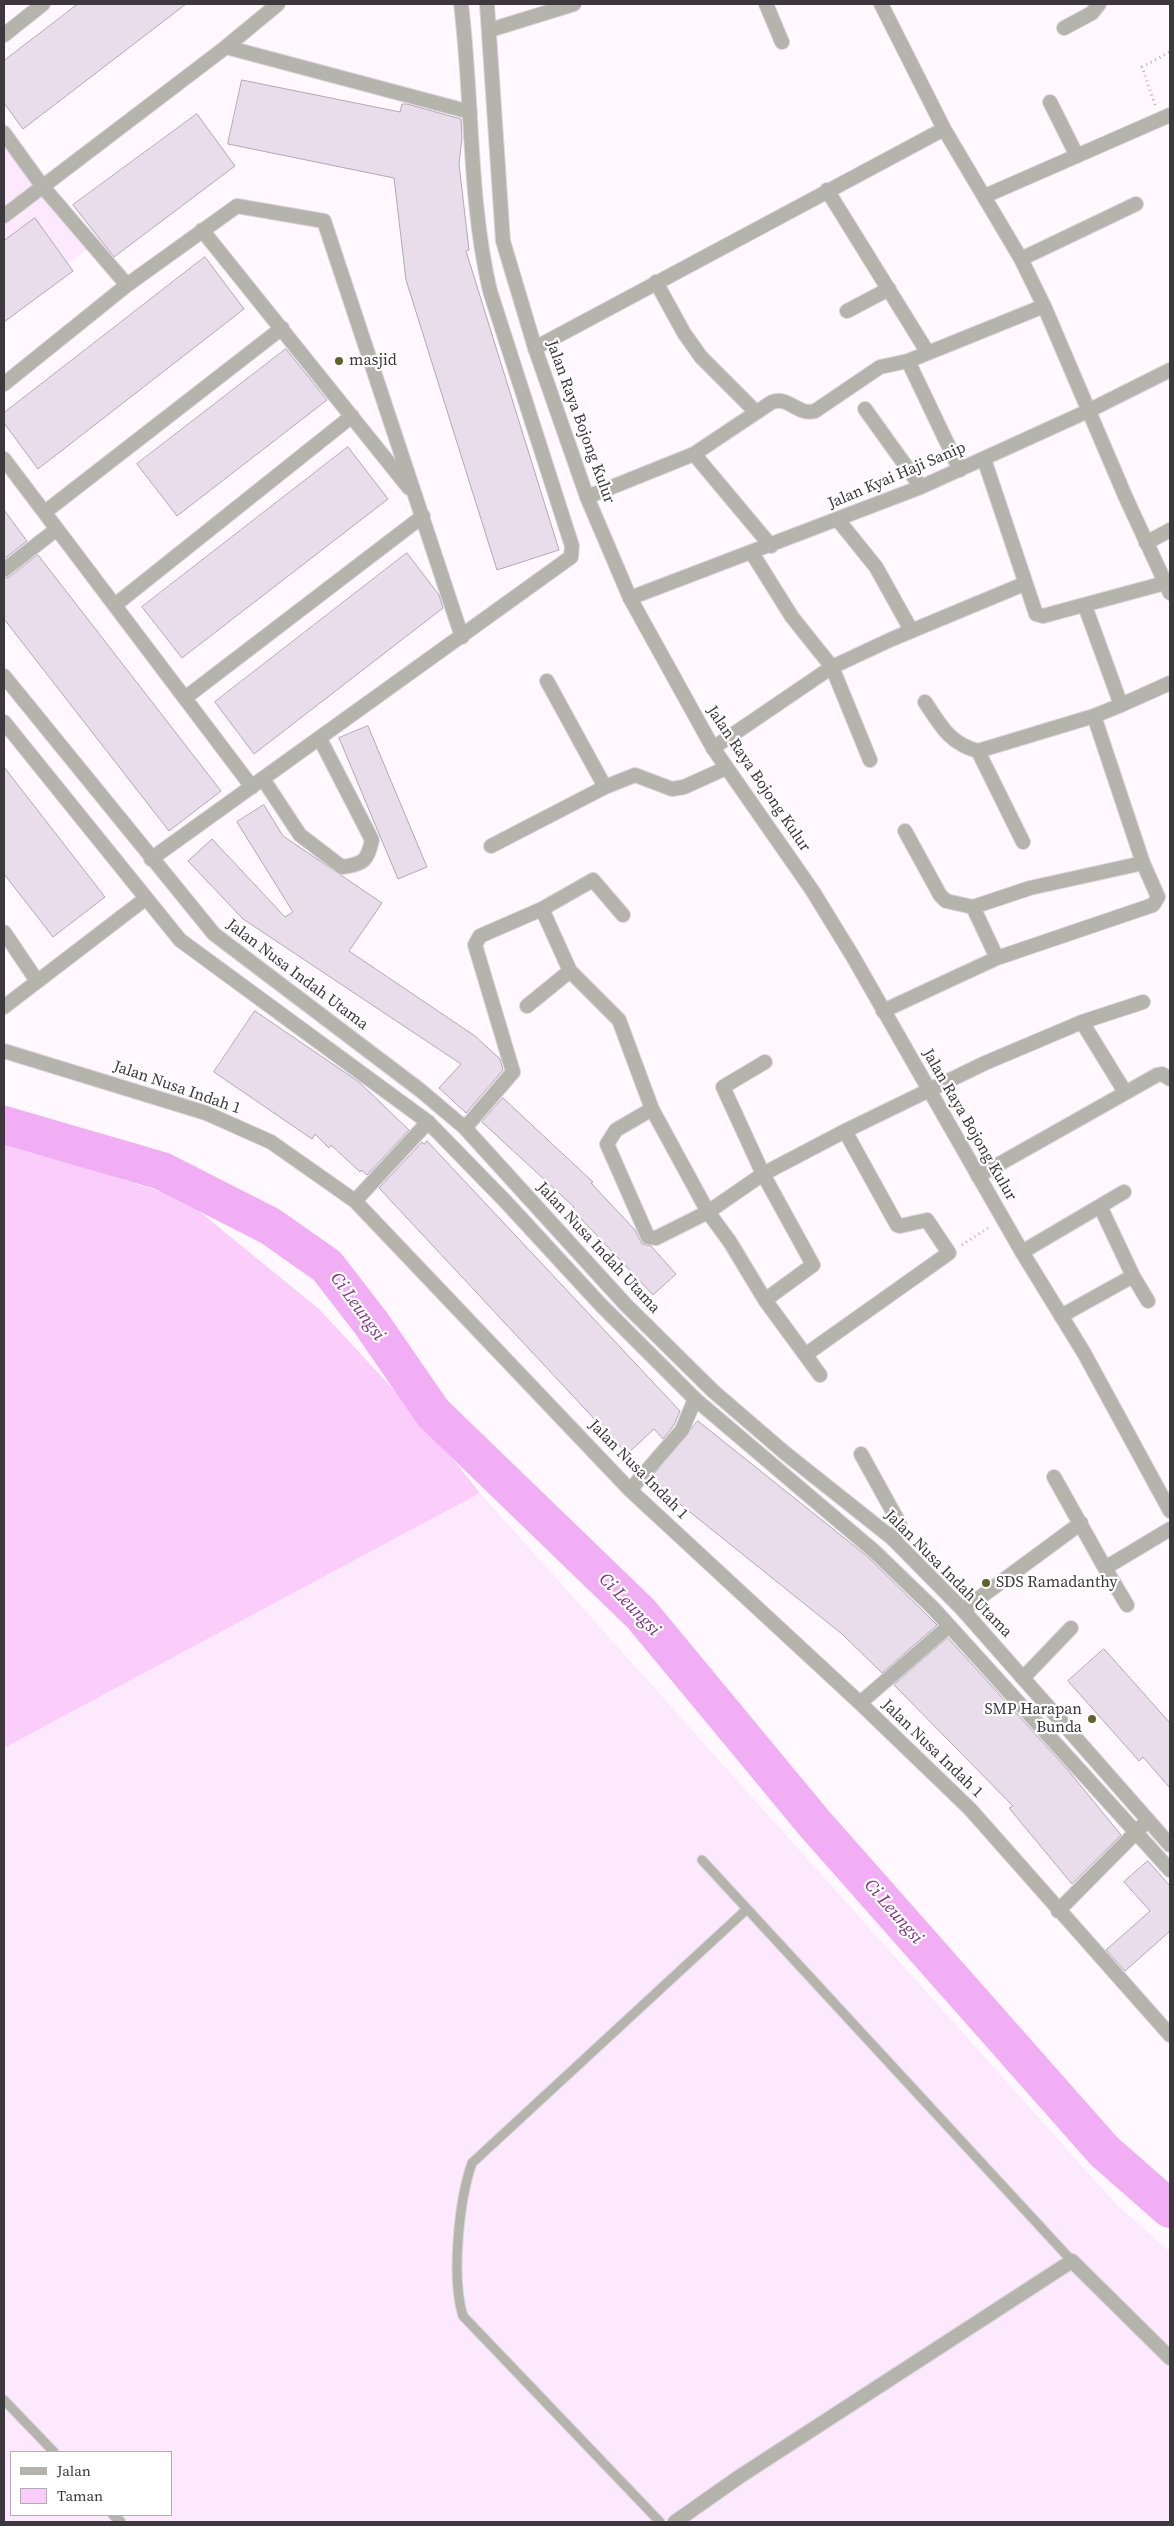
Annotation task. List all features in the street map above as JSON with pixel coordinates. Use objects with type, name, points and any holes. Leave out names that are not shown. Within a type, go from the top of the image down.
[{"type":"street","points":[[4,35],[43,4]]},
{"type":"street","points":[[4,216],[226,47],[278,4]]},
{"type":"street","points":[[151,859],[569,561],[573,553],[490,291],[476,214],[467,53],[461,4]]},
{"type":"street","name":"Jalan Raya Bojong Kulur","points":[[487,4],[503,241],[535,348],[587,497],[630,598],[713,748],[812,890],[1022,1252],[1084,1353],[1170,1511]]},
{"type":"street","points":[[490,30],[574,4]]},
{"type":"street","points":[[766,4],[782,42]]},
{"type":"street","points":[[881,4],[944,129],[1021,259],[1044,306],[1146,543],[1168,588],[1039,616],[1033,611],[984,459]]},
{"type":"street","points":[[1064,28],[1092,13],[1099,4]]},
{"type":"street","points":[[226,47],[470,112]]},
{"type":"street","points":[[1050,102],[1077,156]]},
{"type":"street","points":[[985,196],[1165,117]]},
{"type":"street","points":[[535,348],[944,129]]},
{"type":"street","points":[[4,133],[44,187],[127,285]]},
{"type":"street","points":[[827,190],[928,353]]},
{"type":"street","points":[[1021,259],[1136,204]]},
{"type":"street","points":[[4,384],[127,285],[237,206],[324,221],[462,637]]},
{"type":"street","points":[[202,230],[416,496]]},
{"type":"street","points":[[656,282],[684,333],[701,356],[756,412]]},
{"type":"street","points":[[847,312],[889,289]]},
{"type":"street","points":[[587,497],[694,454],[756,412],[779,400],[801,411],[808,413],[815,411],[880,367],[908,362],[1044,306]]},
{"type":"street","points":[[45,512],[282,328]]},
{"type":"street","points":[[908,362],[960,470]]},
{"type":"street","name":"Jalan Kyai Haji Sanip","points":[[630,598],[771,546],[921,487],[1088,411],[1170,370]]},
{"type":"street","points":[[865,409],[921,487]]},
{"type":"street","points":[[115,605],[352,416]]},
{"type":"street","points":[[694,454],[771,546]]},
{"type":"street","points":[[4,459],[185,698],[300,835],[342,867],[358,865],[368,856],[372,840],[320,739]]},
{"type":"street","points":[[185,698],[423,516]]},
{"type":"street","points":[[838,520],[876,567],[911,630]]},
{"type":"street","points":[[4,570],[57,529]]},
{"type":"street","points":[[1146,543],[1170,530]]},
{"type":"street","points":[[752,553],[792,617],[832,667],[870,760]]},
{"type":"street","points":[[713,748],[832,667],[911,630],[1024,584]]},
{"type":"street","points":[[1085,606],[1121,705]]},
{"type":"street","name":"Jalan Nusa Indah Utama","points":[[4,676],[151,859],[214,934],[420,1090],[465,1128],[519,1191],[626,1306],[713,1391],[785,1453],[892,1538],[963,1610],[1170,1845]]},
{"type":"street","points":[[547,681],[605,787]]},
{"type":"street","points":[[925,702],[953,740],[962,747],[978,751],[1094,716],[1170,683]]},
{"type":"street","points":[[882,1011],[997,958],[1153,905],[1158,897],[1143,863],[1094,716]]},
{"type":"street","points":[[4,722],[145,899],[188,946],[428,1122],[506,1202],[600,1304],[695,1399],[874,1551],[934,1609],[1170,1870]]},
{"type":"street","points":[[978,751],[1023,842]]},
{"type":"street","points":[[490,846],[605,787],[635,775],[672,789],[684,787],[726,768]]},
{"type":"street","points":[[905,831],[940,895],[946,900],[973,907],[1030,888],[1143,863]]},
{"type":"street","points":[[465,1128],[513,1072],[475,945],[480,936],[542,910],[593,880],[623,915]]},
{"type":"street","points":[[4,1008],[145,899]]},
{"type":"street","points":[[973,907],[997,958]]},
{"type":"street","points":[[542,910],[570,971],[619,1020],[652,1109],[708,1212],[730,1242],[765,1300],[820,1375]]},
{"type":"street","points":[[4,932],[37,982]]},
{"type":"street","points":[[527,1006],[570,971]]},
{"type":"street","points":[[652,1109],[616,1130],[607,1144],[648,1237],[656,1238],[708,1212],[763,1174],[845,1131],[985,1063],[1082,1022],[1143,1002]]},
{"type":"street","points":[[1082,1022],[1124,1092]]},
{"type":"street","name":"Jalan Nusa Indah 1","points":[[4,1051],[206,1114],[271,1142],[356,1201],[630,1490],[860,1703],[970,1810],[1170,2035]]},
{"type":"street","points":[[765,1062],[722,1087],[763,1174],[813,1265],[765,1300]]},
{"type":"street","points":[[978,1176],[1157,1075],[1162,1074],[1170,1079]]},
{"type":"street","points":[[356,1201],[428,1122]]},
{"type":"street","points":[[804,1355],[949,1253],[927,1220],[898,1225],[845,1131]]},
{"type":"street","points":[[506,1202],[519,1191]]},
{"type":"street","points":[[1022,1252],[1124,1192]]},
{"type":"street","points":[[1100,1206],[1133,1276],[1148,1301]]},
{"type":"street","points":[[1061,1316],[1133,1276]]},
{"type":"street","points":[[630,1490],[682,1430],[695,1399]]},
{"type":"street","points":[[861,1454],[900,1526],[897,1534],[892,1538]]},
{"type":"street","points":[[1054,1477],[1127,1605]]},
{"type":"street","points":[[963,1610],[1081,1522]]},
{"type":"street","points":[[1105,1568],[1170,1529]]},
{"type":"street","points":[[860,1703],[949,1626]]},
{"type":"street","points":[[1024,1677],[1071,1628]]},
{"type":"street","points":[[1058,1911],[1148,1820]]},
{"type":"street","points":[[675,2522],[739,2477],[1072,2261],[1170,2358]]},
{"type":"lane","points":[[702,1860],[1072,2261]]},
{"type":"lane","points":[[660,2522],[463,2316],[457,2290],[463,2187],[472,2163],[747,1909]]},
{"type":"lane","points":[[4,2400],[53,2451]]},
{"type":"path","points":[[1165,117],[1142,67],[1170,52]]},
{"type":"path","points":[[949,1253],[1003,1218]]},
{"type":"shaded area","points":[[4,132],[92,245],[4,313]]},
{"type":"shaded area","points":[[480,1493],[1116,2204],[1170,2252],[1170,2522],[4,2522],[4,1748]]},
{"type":"green space","points":[[4,1142],[184,1199],[319,1309],[420,1418],[480,1493],[4,1748]]},
{"type":"building","points":[[78,4],[186,4],[23,129],[4,103],[4,61]]},
{"type":"building","points":[[242,80],[400,112],[402,104],[407,104],[461,119],[462,138],[459,164],[469,250],[466,251],[559,550],[497,570],[406,280],[394,178],[228,144]]},
{"type":"building","points":[[197,114],[235,166],[114,257],[73,205]]},
{"type":"building","points":[[35,218],[73,271],[4,322],[4,241]]},
{"type":"building","points":[[205,257],[244,309],[38,469],[4,423],[4,413]]},
{"type":"building","points":[[286,349],[327,400],[177,516],[137,464]]},
{"type":"building","points":[[348,447],[388,499],[182,658],[142,607]]},
{"type":"building","points":[[4,510],[27,541],[4,559]]},
{"type":"building","points":[[407,553],[439,595],[443,608],[254,754],[215,702]]},
{"type":"building","points":[[38,555],[221,791],[169,831],[4,619],[4,579]]},
{"type":"building","points":[[368,726],[427,867],[398,879],[339,738]]},
{"type":"building","points":[[4,767],[105,897],[53,937],[4,874]]},
{"type":"building","points":[[264,805],[283,836],[382,903],[349,951],[475,1036],[500,1059],[503,1070],[466,1113],[439,1088],[461,1064],[243,919],[188,861],[212,839],[285,917],[293,912],[237,822]]},
{"type":"building","points":[[255,1011],[359,1082],[409,1130],[367,1175],[361,1170],[360,1172],[331,1145],[329,1148],[315,1134],[312,1139],[214,1072]]},
{"type":"building","points":[[503,1098],[593,1182],[591,1183],[635,1230],[642,1244],[651,1246],[676,1274],[653,1295],[572,1209],[574,1207],[482,1122]]},
{"type":"building","points":[[427,1141],[680,1411],[674,1425],[663,1439],[654,1429],[627,1454],[379,1188],[422,1142],[424,1144]]},
{"type":"building","points":[[698,1421],[868,1557],[937,1625],[882,1673],[842,1634],[650,1480]]},
{"type":"building","points":[[948,1638],[1067,1769],[1121,1835],[1072,1884],[1009,1808],[1013,1806],[894,1685]]},
{"type":"building","points":[[1104,1649],[1170,1723],[1170,1788],[1143,1757],[1139,1761],[1068,1681]]},
{"type":"building","points":[[1148,1861],[1170,1886],[1170,1931],[1125,1971],[1106,1950],[1150,1911],[1124,1882]]},
{"type":"waterway","name":"Ci Leungsi","points":[[4,1125],[162,1171],[270,1226],[327,1266],[371,1323],[433,1413],[641,1614],[815,1824],[1104,2151],[1170,2209]]},
{"type":"place","name":"masjid","points":[[339,361]]},
{"type":"place","name":"SDS Ramadanthy","points":[[986,1583]]},
{"type":"place","name":"SMP Harapan Bunda","points":[[1092,1719]]}]
